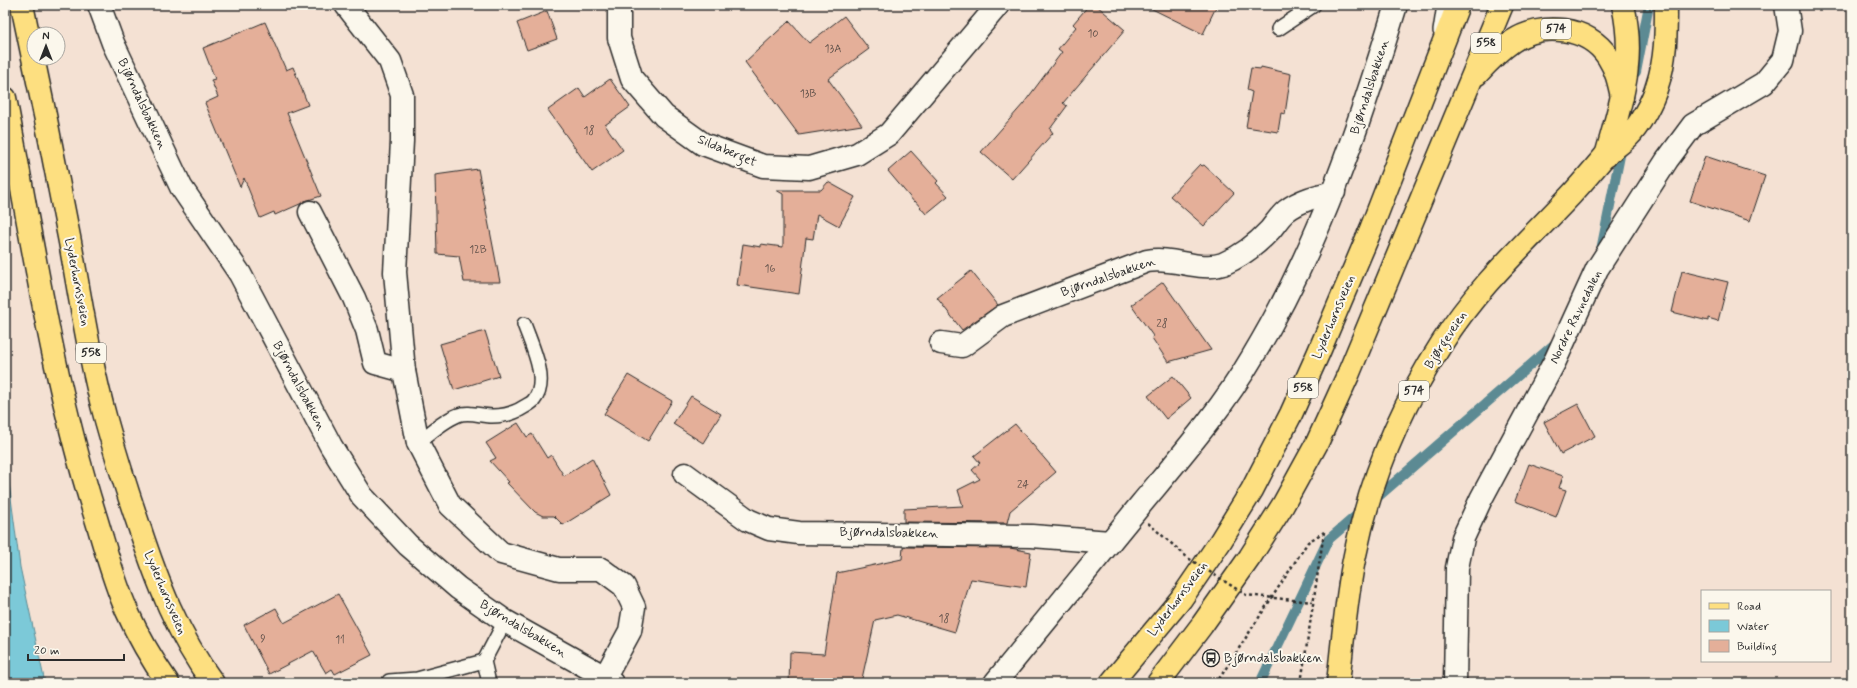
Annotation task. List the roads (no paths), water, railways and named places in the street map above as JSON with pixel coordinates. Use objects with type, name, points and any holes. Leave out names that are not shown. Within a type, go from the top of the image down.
[{"type":"main road","name":"Lyderhornsveien","points":[[22,5],[40,87],[88,338],[106,419],[126,490],[164,596],[179,628],[202,668],[213,683]]},
{"type":"main road","name":"Lyderhornsveien","points":[[1111,683],[1181,599],[1220,542],[1252,490],[1291,414],[1318,354],[1370,229],[1458,5]]},
{"type":"main road","name":"558","points":[[1158,683],[1198,631],[1250,557],[1283,504],[1316,443],[1348,375],[1502,5]]},
{"type":"main road","name":"Bjørgeveien","points":[[1606,156],[1628,72],[1628,25],[1623,5]]},
{"type":"main road","name":"Bjørgeveien","points":[[1338,683],[1355,555],[1366,513],[1380,467],[1420,378],[1443,341],[1473,299],[1606,156],[1629,136],[1648,107],[1657,87],[1664,55],[1666,5]]},
{"type":"main road","name":"574","points":[[1471,81],[1489,61],[1513,41],[1529,33],[1557,28],[1575,32],[1593,41],[1607,56],[1616,72],[1622,97]]},
{"type":"main road","points":[[5,98],[52,344],[77,454],[108,558],[127,610],[148,654],[168,683]]},
{"type":"street","name":"Bjørndalsbakken","points":[[99,5],[113,44],[181,187],[240,274],[332,446],[362,496],[408,545],[458,588],[505,621],[609,680],[630,631],[634,607],[624,586],[601,569],[559,569],[501,553],[450,504],[418,443],[404,371],[395,272],[402,141],[402,95],[390,61],[346,5]]},
{"type":"street","name":"Sildaberget","points":[[619,5],[619,38],[632,79],[664,116],[703,144],[763,166],[809,168],[856,154],[889,134],[998,5]]},
{"type":"street","name":"Bjørndalsbakken","points":[[995,683],[1213,416],[1253,356],[1300,269],[1334,192],[1356,130],[1396,5]]},
{"type":"street","name":"Nordre Ravnedalen","points":[[1455,683],[1457,568],[1463,538],[1481,499],[1555,361],[1597,269],[1672,154],[1693,125],[1764,83],[1783,60],[1790,31],[1786,5]]},
{"type":"street","name":"Bjørndalsbakken","points":[[942,343],[962,346],[1003,316],[1147,261],[1159,259],[1197,266],[1222,264],[1244,254],[1265,235],[1286,211],[1308,198],[1334,192]]},
{"type":"street","points":[[310,212],[354,298],[367,330],[375,364],[404,371]]},
{"type":"street","name":"Bjørndalsbakken","points":[[685,474],[748,520],[770,529],[799,533],[1032,536],[1110,542]]},
{"type":"lane","points":[[1278,29],[1314,5]]},
{"type":"lane","points":[[1436,60],[1444,5]]},
{"type":"lane","points":[[418,443],[444,422],[459,415],[506,415],[522,408],[534,400],[540,389],[541,379],[524,324]]},
{"type":"lane","points":[[489,683],[484,661],[505,621]]},
{"type":"lane","points":[[389,681],[417,679],[484,661]]},
{"type":"water","points":[[5,452],[20,567],[45,683],[5,683]]},
{"type":"waterway","points":[[1636,72],[1649,5]]},
{"type":"waterway","points":[[1601,250],[1622,146]]},
{"type":"waterway","points":[[1260,683],[1328,540],[1558,341]]},
{"type":"place","name":"Bjørndalsbakken","points":[[1211,658]]}]
